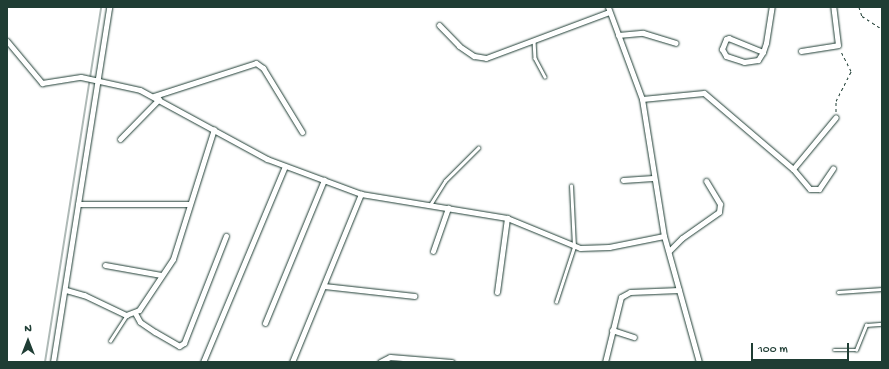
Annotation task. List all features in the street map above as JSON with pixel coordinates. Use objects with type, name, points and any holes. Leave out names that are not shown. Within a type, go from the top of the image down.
[{"type":"street","points":[[53,362],[66,290],[96,80],[109,7]]},
{"type":"street","points":[[763,52],[729,38],[726,39],[722,49],[726,56],[750,63],[758,60],[763,52],[772,7]]},
{"type":"street","points":[[801,51],[838,45],[833,7]]},
{"type":"street","points":[[439,24],[459,46],[480,58],[534,40],[608,10],[642,99],[653,178],[664,236],[699,362]]},
{"type":"street","points":[[618,35],[643,33],[676,43]]},
{"type":"street","points":[[7,41],[42,83],[81,77],[134,88],[160,99],[285,166],[361,194],[507,218],[574,247],[604,248],[664,236]]},
{"type":"street","points":[[154,96],[256,63],[263,68],[302,132]]},
{"type":"street","points":[[642,99],[704,93],[793,169],[810,189],[819,189],[833,168]]},
{"type":"street","points":[[120,139],[160,99]]},
{"type":"street","points":[[793,169],[836,117]]},
{"type":"street","points":[[66,290],[84,295],[126,316],[135,314],[173,259],[189,204],[214,129]]},
{"type":"street","points":[[203,362],[285,166]]},
{"type":"street","points":[[623,180],[653,178]]},
{"type":"street","points":[[265,322],[324,180]]},
{"type":"street","points":[[669,251],[682,238],[719,212],[720,204],[706,182]]},
{"type":"street","points":[[292,362],[361,194]]},
{"type":"street","points":[[78,204],[189,204]]},
{"type":"street","points":[[433,251],[448,208]]},
{"type":"street","points":[[497,292],[507,218]]},
{"type":"street","points":[[135,314],[140,322],[155,332],[179,346],[184,343],[226,236]]},
{"type":"street","points":[[105,266],[161,275]]},
{"type":"street","points":[[324,286],[414,296]]},
{"type":"street","points":[[605,362],[621,297],[625,293],[679,290]]},
{"type":"street","points":[[612,330],[634,337]]},
{"type":"street","points":[[380,362],[390,357],[452,362]]},
{"type":"lane","points":[[534,40],[535,58],[545,77]]},
{"type":"lane","points":[[430,205],[445,181],[478,148]]},
{"type":"lane","points":[[556,302],[574,247],[571,186]]},
{"type":"lane","points":[[838,292],[882,289]]},
{"type":"lane","points":[[110,341],[126,316]]},
{"type":"lane","points":[[834,350],[856,350],[866,325],[882,324]]},
{"type":"path","points":[[860,7],[862,16],[882,29]]},
{"type":"path","points":[[836,117],[836,101],[851,71],[838,45]]},
{"type":"waterway","points":[[45,362],[101,7]]}]
